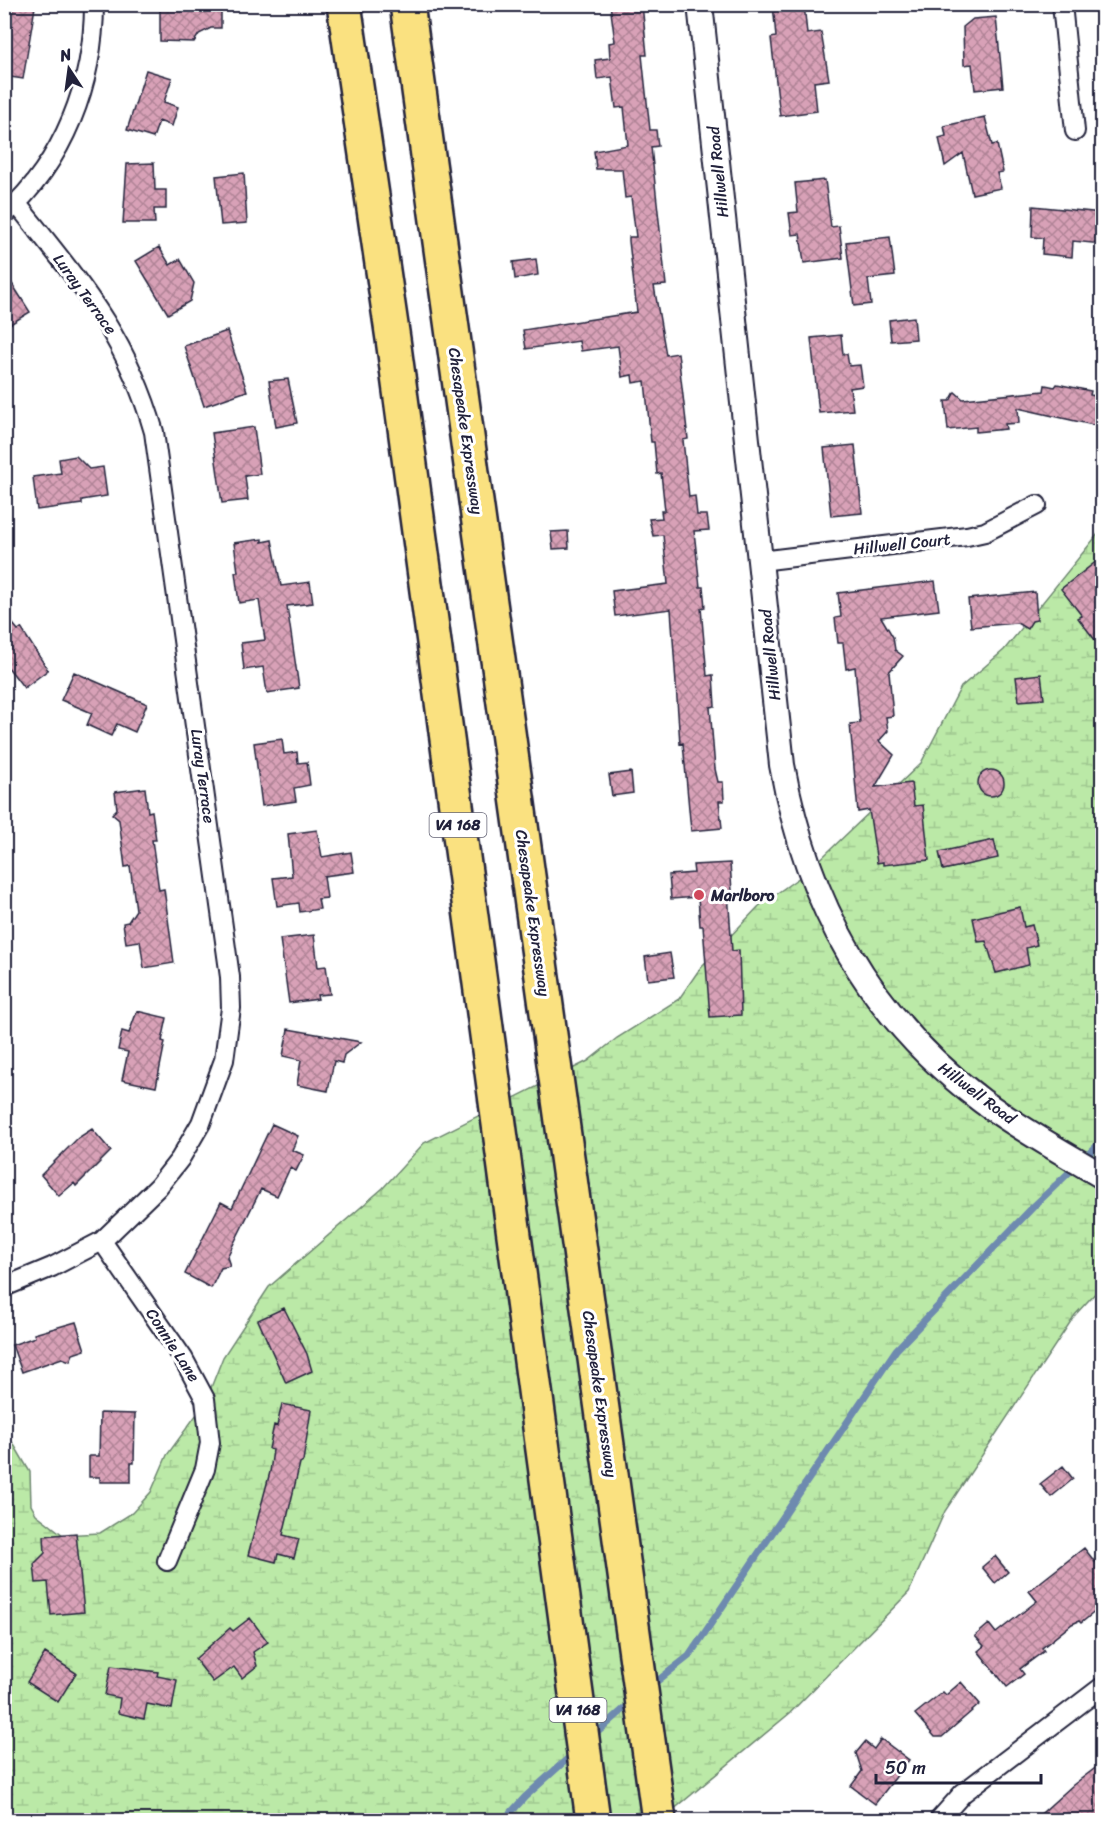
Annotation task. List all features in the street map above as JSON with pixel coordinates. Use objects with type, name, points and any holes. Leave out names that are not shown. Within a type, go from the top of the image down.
[{"type":"highway","name":"VA 168","points":[[344,4],[395,351],[593,1821]]},
{"type":"highway","name":"Chesapeake Expressway","points":[[407,4],[659,1821]]},
{"type":"street","points":[[11,209],[42,173],[65,136],[81,96],[89,65],[94,4]]},
{"type":"street","name":"Hillwell Road","points":[[700,4],[782,765],[791,816],[809,873],[834,929],[881,1002],[921,1048],[956,1080],[1004,1116],[1102,1176]]},
{"type":"street","points":[[1062,4],[1074,131]]},
{"type":"street","name":"Luray Terrace","points":[[4,1287],[52,1267],[102,1241],[158,1186],[180,1159],[201,1124],[224,1060],[231,1008],[230,977],[154,432],[128,359],[107,321],[11,209]]},
{"type":"street","name":"Hillwell Court","points":[[760,561],[967,536],[985,532],[1037,505]]},
{"type":"street","name":"Connie Lane","points":[[102,1241],[195,1377],[207,1410],[210,1443],[205,1469],[166,1561]]},
{"type":"street","points":[[939,1821],[963,1793],[1102,1687]]},
{"type":"green space","points":[[1102,529],[1102,1286],[1075,1315],[945,1511],[909,1592],[790,1713],[661,1820],[5,1820],[4,1442],[13,1443],[30,1472],[31,1505],[36,1514],[63,1535],[100,1533],[132,1513],[151,1492],[167,1455],[205,1403],[223,1357],[269,1287],[383,1188],[424,1143],[588,1061],[617,1038],[679,999],[701,967],[759,906],[807,872],[921,763],[961,687],[1004,650]]},
{"type":"building","points":[[4,4],[35,7],[23,79],[4,76]]},
{"type":"building","points":[[160,4],[221,4],[221,28],[211,28],[199,34],[194,42],[160,41]]},
{"type":"building","points":[[610,4],[642,4],[647,55],[642,55],[650,130],[656,130],[658,146],[651,147],[666,285],[654,286],[666,355],[678,353],[688,439],[683,440],[689,497],[695,496],[697,515],[707,515],[709,530],[694,531],[700,587],[703,587],[705,607],[701,608],[707,676],[713,675],[715,706],[710,707],[715,769],[718,782],[723,782],[724,801],[719,801],[722,828],[691,831],[683,743],[680,744],[671,609],[615,616],[612,591],[668,584],[663,535],[653,536],[649,519],[662,518],[661,511],[665,511],[661,473],[657,474],[654,442],[651,442],[645,381],[633,383],[632,375],[622,377],[618,346],[581,351],[579,341],[526,349],[523,330],[637,312],[629,241],[629,237],[636,237],[631,197],[625,198],[622,169],[596,169],[594,151],[628,145],[624,107],[616,108],[612,77],[597,79],[595,60],[610,58],[609,43],[615,42]]},
{"type":"building","points":[[773,4],[804,4],[807,34],[821,32],[829,80],[814,82],[817,111],[780,116],[771,38],[776,37]]},
{"type":"building","points":[[996,17],[1003,87],[975,90],[972,64],[964,65],[963,27],[973,19]]},
{"type":"building","points":[[146,70],[172,78],[164,102],[178,107],[172,126],[159,121],[153,138],[127,130]]},
{"type":"building","points":[[985,117],[992,145],[997,144],[1003,172],[997,173],[1001,188],[972,194],[963,153],[945,166],[939,138],[946,136],[944,126]]},
{"type":"building","points":[[154,163],[155,190],[166,190],[166,209],[154,209],[155,223],[123,223],[127,164]]},
{"type":"building","points":[[244,173],[247,223],[221,225],[216,176]]},
{"type":"building","points":[[825,180],[831,227],[839,226],[843,258],[804,263],[800,234],[792,235],[789,213],[798,212],[795,183]]},
{"type":"building","points":[[1033,206],[1102,213],[1102,244],[1073,241],[1072,257],[1042,254],[1043,238],[1032,237]]},
{"type":"building","points":[[890,237],[895,276],[868,279],[871,304],[854,306],[846,242]]},
{"type":"building","points":[[159,247],[170,265],[180,259],[194,283],[190,301],[168,314],[136,261]]},
{"type":"building","points":[[536,259],[538,275],[515,279],[513,262]]},
{"type":"building","points":[[4,271],[30,312],[4,328]]},
{"type":"building","points":[[914,317],[916,339],[891,341],[889,320]]},
{"type":"building","points":[[227,331],[247,391],[204,406],[184,346]]},
{"type":"building","points":[[841,335],[843,354],[847,354],[849,366],[860,365],[863,386],[850,388],[853,410],[819,413],[811,338]]},
{"type":"building","points":[[288,379],[297,423],[276,427],[269,381]]},
{"type":"building","points":[[1057,384],[1091,391],[1090,395],[1102,397],[1102,427],[1018,408],[1019,423],[1005,424],[1006,429],[976,432],[976,427],[948,430],[945,401],[950,401],[955,392],[963,399],[1044,391],[1045,385],[1055,387]]},
{"type":"building","points":[[254,427],[260,474],[245,476],[248,500],[222,503],[212,433]]},
{"type":"building","points":[[855,445],[862,513],[831,516],[824,448]]},
{"type":"building","points":[[76,456],[89,469],[103,467],[107,496],[82,500],[82,504],[37,510],[33,477],[61,473],[59,459]]},
{"type":"building","points":[[568,531],[569,548],[553,549],[551,532]]},
{"type":"building","points":[[262,539],[262,542],[272,540],[281,586],[310,582],[313,603],[287,606],[299,688],[267,693],[263,667],[244,670],[241,643],[265,640],[259,600],[239,603],[234,543]]},
{"type":"building","points":[[1102,557],[1102,649],[1078,618],[1082,616],[1061,589]]},
{"type":"building","points":[[935,581],[939,610],[881,617],[893,637],[895,650],[903,656],[889,672],[893,716],[886,717],[888,731],[879,741],[894,755],[875,787],[911,783],[914,806],[923,805],[929,860],[883,865],[883,862],[877,863],[869,810],[858,812],[850,724],[860,723],[855,667],[846,669],[843,643],[838,643],[835,618],[841,617],[838,593]]},
{"type":"building","points":[[1035,592],[1037,620],[1032,621],[1027,629],[1017,623],[971,627],[968,599]]},
{"type":"building","points":[[4,613],[18,630],[21,628],[48,670],[24,688],[4,662]]},
{"type":"building","points":[[74,672],[147,704],[135,732],[117,724],[111,736],[87,725],[92,713],[61,700]]},
{"type":"building","points":[[1041,674],[1044,699],[1019,701],[1016,677]]},
{"type":"building","points":[[282,739],[284,754],[297,752],[298,763],[307,762],[310,785],[294,788],[296,801],[262,806],[254,743]]},
{"type":"building","points":[[991,770],[1000,774],[1004,783],[1000,792],[991,796],[982,792],[978,783],[982,774]]},
{"type":"building","points":[[631,772],[633,793],[612,796],[609,775]]},
{"type":"building","points":[[145,788],[148,812],[152,811],[156,840],[152,840],[159,890],[164,889],[174,963],[144,968],[140,941],[126,943],[123,923],[128,922],[136,910],[130,866],[125,867],[119,820],[112,814],[117,809],[115,792]]},
{"type":"building","points":[[317,830],[322,857],[351,852],[354,872],[324,876],[327,898],[318,899],[320,909],[300,912],[299,903],[277,906],[273,878],[292,876],[288,834]]},
{"type":"building","points":[[994,840],[998,858],[943,870],[939,852]]},
{"type":"building","points":[[730,863],[732,891],[728,892],[732,951],[739,950],[741,1015],[710,1017],[703,926],[700,926],[698,897],[671,899],[669,875],[694,873],[693,865]]},
{"type":"building","points":[[1020,907],[1024,927],[1032,925],[1037,945],[1026,948],[1029,965],[996,973],[986,941],[978,942],[973,918]]},
{"type":"building","points":[[314,935],[318,967],[326,966],[330,994],[317,995],[318,999],[289,1003],[280,939]]},
{"type":"building","points":[[670,953],[674,977],[648,980],[645,957]]},
{"type":"building","points":[[137,1011],[167,1018],[162,1041],[165,1042],[156,1087],[122,1080],[128,1052],[118,1050],[122,1031],[129,1033]]},
{"type":"building","points":[[288,1029],[361,1042],[344,1055],[342,1063],[334,1061],[328,1091],[297,1085],[301,1060],[283,1056]]},
{"type":"building","points":[[272,1124],[298,1136],[292,1150],[304,1155],[296,1171],[290,1168],[277,1196],[261,1189],[227,1257],[230,1266],[221,1268],[211,1288],[185,1274],[221,1202],[232,1208]]},
{"type":"building","points":[[92,1129],[111,1151],[76,1186],[74,1183],[59,1196],[41,1175],[78,1138]]},
{"type":"building","points":[[284,1308],[307,1354],[312,1371],[286,1383],[258,1320]]},
{"type":"building","points":[[76,1322],[85,1350],[73,1354],[70,1361],[62,1358],[22,1372],[12,1345],[35,1337],[34,1334]]},
{"type":"building","points":[[282,1404],[311,1410],[303,1461],[300,1463],[283,1535],[299,1539],[294,1558],[278,1554],[276,1562],[248,1555],[270,1472],[273,1450],[269,1449],[274,1425],[277,1426]]},
{"type":"building","points":[[100,1413],[135,1414],[134,1463],[131,1463],[131,1482],[100,1482],[100,1477],[89,1477],[89,1456],[99,1456]]},
{"type":"building","points":[[1063,1466],[1073,1479],[1051,1497],[1040,1484]]},
{"type":"building","points":[[76,1533],[84,1612],[51,1615],[48,1582],[36,1583],[34,1564],[45,1553],[44,1536]]},
{"type":"building","points":[[1084,1548],[1095,1562],[1102,1556],[1102,1606],[1081,1623],[1079,1621],[1072,1624],[1042,1648],[1044,1651],[1020,1669],[1024,1674],[1007,1687],[978,1651],[984,1646],[975,1636],[989,1624],[996,1633],[1037,1601],[1029,1591]]},
{"type":"building","points":[[995,1556],[1008,1572],[995,1583],[982,1567]]},
{"type":"building","points":[[250,1618],[268,1642],[253,1652],[257,1666],[242,1678],[234,1667],[213,1682],[195,1659],[230,1628],[233,1631]]},
{"type":"building","points":[[45,1653],[76,1673],[58,1702],[27,1682]]},
{"type":"building","points":[[111,1666],[158,1672],[157,1676],[177,1680],[172,1709],[147,1704],[144,1719],[118,1713],[120,1698],[105,1695]]},
{"type":"building","points":[[961,1682],[980,1704],[942,1737],[935,1737],[915,1714],[943,1692],[946,1695]]},
{"type":"building","points":[[881,1739],[909,1760],[875,1804],[851,1786],[862,1771],[856,1753],[865,1742],[874,1749]]},
{"type":"building","points":[[1102,1763],[1102,1821],[1033,1821],[1073,1785]]},
{"type":"waterway","points":[[651,1686],[689,1656],[896,1350],[1035,1205],[1102,1141]]},
{"type":"waterway","points":[[592,1737],[633,1701]]},
{"type":"waterway","points":[[504,1820],[525,1797],[575,1752]]},
{"type":"place","name":"Marlboro","points":[[699,895]]}]
